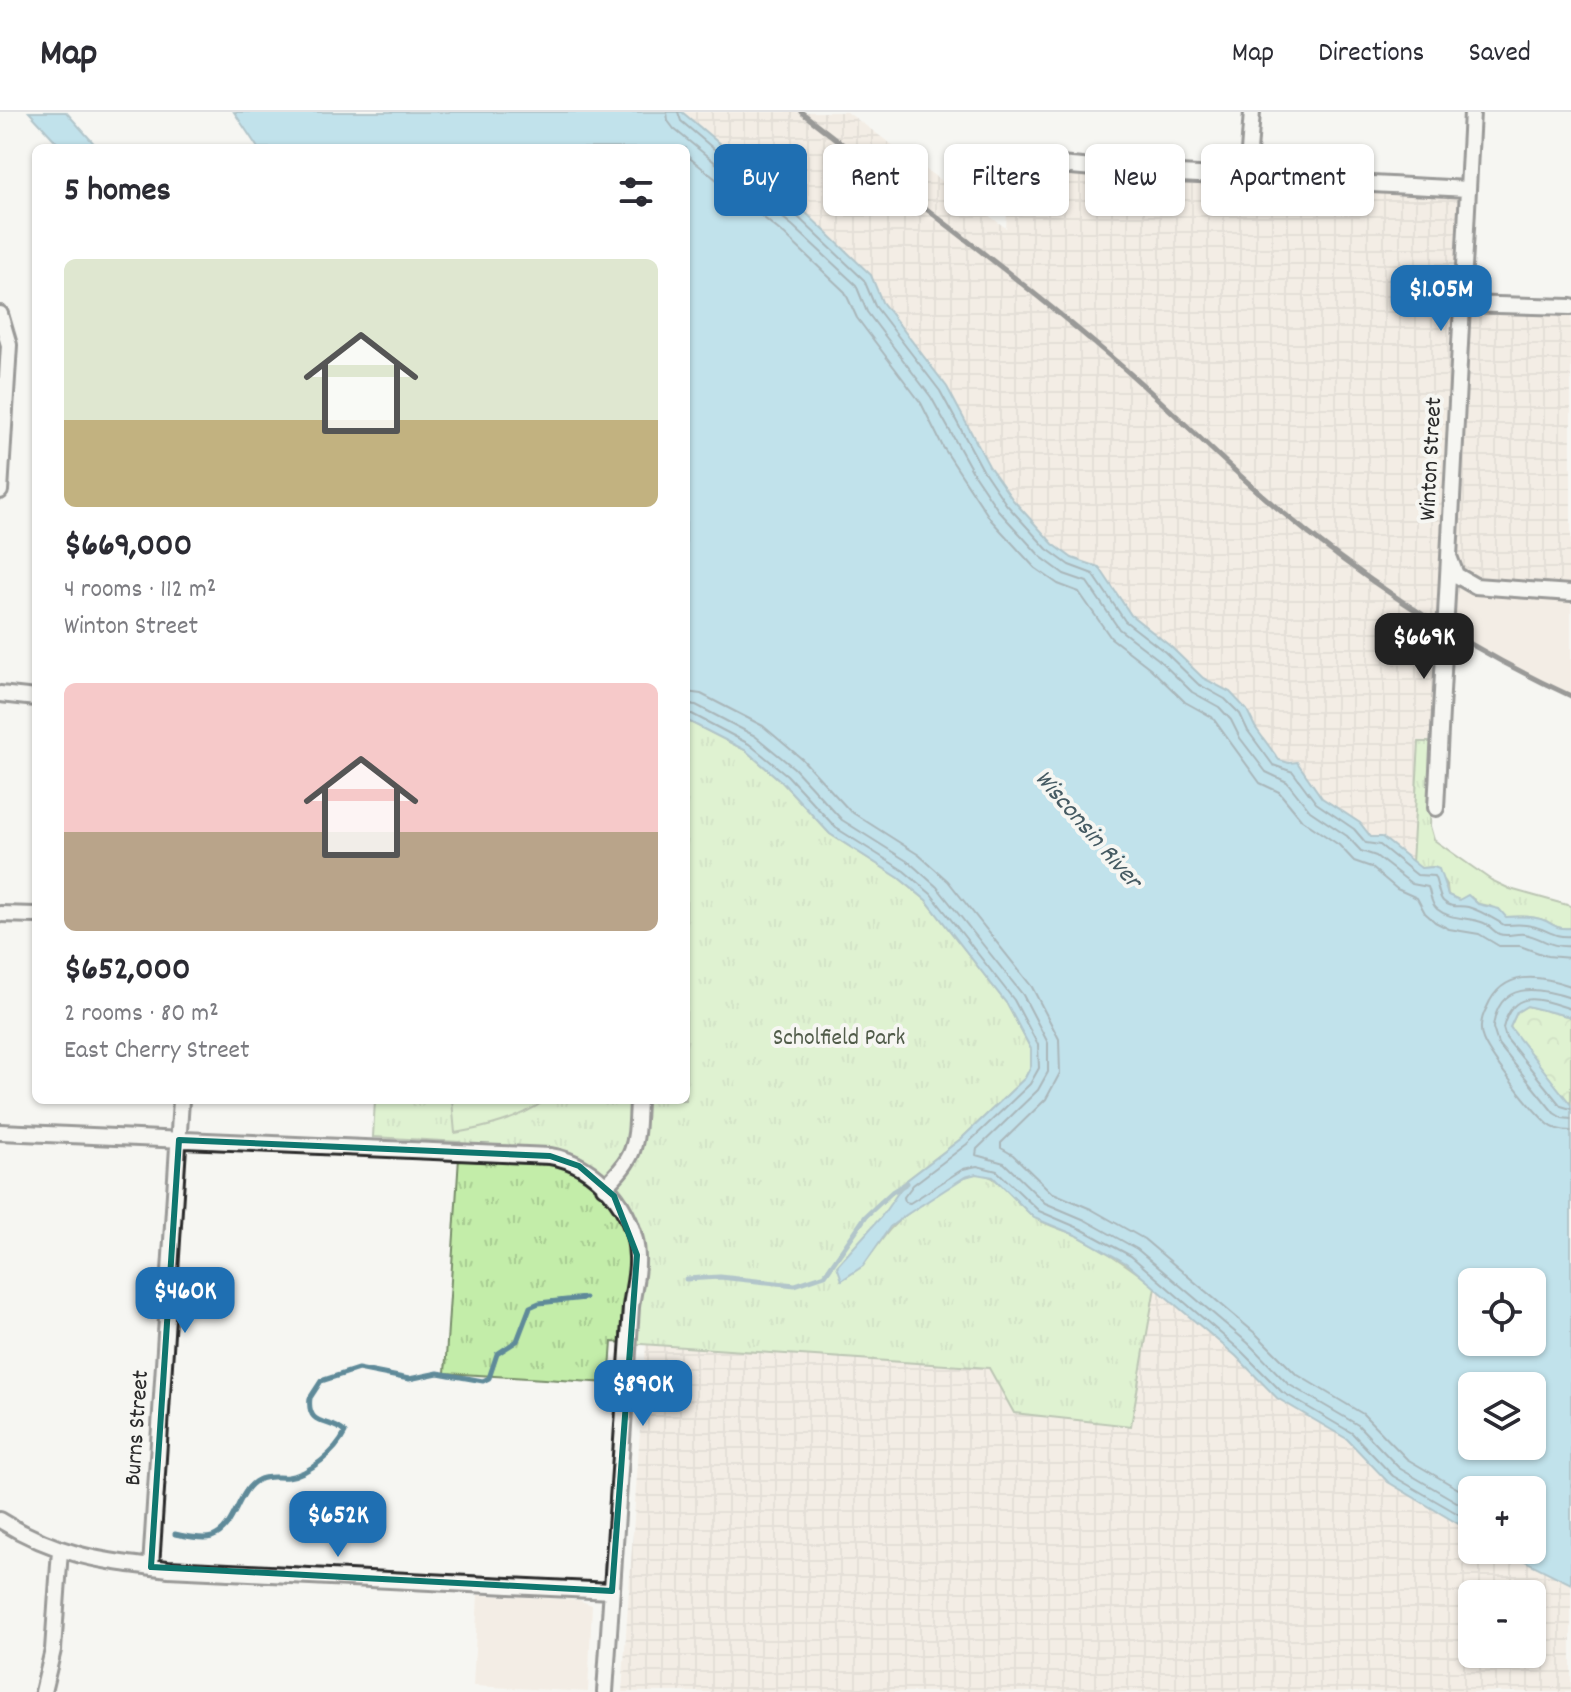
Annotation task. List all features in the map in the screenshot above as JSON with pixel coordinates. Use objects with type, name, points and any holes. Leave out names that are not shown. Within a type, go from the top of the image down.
[{"type":"street","points":[[1250,144],[1252,112]]},
{"type":"street","name":"Winton Street","points":[[1436,808],[1472,112]]},
{"type":"street","points":[[1069,165],[1201,175]]},
{"type":"street","points":[[1374,184],[1468,189]]},
{"type":"street","points":[[1461,304],[1571,307]]},
{"type":"street","points":[[0,314],[9,345],[0,491]]},
{"type":"street","points":[[1449,556],[1456,575],[1475,586],[1571,593]]},
{"type":"street","points":[[0,694],[32,698]]},
{"type":"street","points":[[0,914],[32,915]]},
{"type":"street","name":"Burns Street","points":[[151,1567],[181,1104]]},
{"type":"street","points":[[604,1187],[621,1171],[635,1148],[638,1104]]},
{"type":"street","points":[[0,1132],[550,1156],[579,1166],[604,1187],[624,1211],[637,1255],[605,1692]]},
{"type":"street","points":[[0,1520],[38,1542],[60,1550],[151,1567],[612,1591]]},
{"type":"street","points":[[43,1692],[52,1659],[60,1550]]},
{"type":"highlighted area","points":[[179,1140],[550,1156],[579,1166],[614,1196],[637,1255],[612,1591],[151,1567]]},
{"type":"shaded area","points":[[682,112],[847,112],[891,144],[823,144],[823,216],[928,216],[928,171],[944,183],[944,216],[990,216],[1006,228],[1007,216],[1069,216],[1069,157],[1085,158],[1085,216],[1185,216],[1185,165],[1201,166],[1201,216],[1374,216],[1374,176],[1467,182],[1461,301],[1571,305],[1571,592],[1458,586],[1454,635],[1433,742],[1419,742],[1412,863],[1408,856],[1382,837],[1371,837],[1360,823],[1322,798],[1297,763],[1279,760],[1255,727],[1247,710],[1230,692],[1203,678],[1131,615],[1099,567],[1072,558],[1053,544],[1013,500],[882,302],[871,275],[807,214],[807,144],[720,144]]},
{"type":"shaded area","points":[[1458,586],[1571,592],[1571,696],[1454,635]]},
{"type":"shaded area","points":[[1155,1287],[1236,1356],[1277,1398],[1347,1439],[1388,1482],[1458,1524],[1458,1564],[1531,1564],[1571,1584],[1571,1692],[622,1692],[646,1344],[989,1368],[1131,1425]]},
{"type":"shaded area","points":[[478,1595],[579,1600],[592,1605],[588,1692],[473,1686]]},
{"type":"green space","name":"Scholfield Park","points":[[690,722],[745,750],[781,781],[830,834],[899,878],[926,900],[1007,1004],[1031,1049],[1031,1066],[1025,1078],[962,1138],[907,1180],[842,1279],[862,1265],[896,1223],[949,1185],[975,1174],[992,1177],[1038,1219],[1098,1247],[1155,1287],[1131,1426],[1014,1413],[989,1368],[612,1342],[609,1383],[445,1373],[460,1142],[373,1137],[375,1104],[690,1104]]},
{"type":"green space","points":[[1419,742],[1433,742],[1430,826],[1434,840],[1491,880],[1510,889],[1571,906],[1571,928],[1558,927],[1536,918],[1506,917],[1490,906],[1478,904],[1471,897],[1459,900],[1448,895],[1447,886],[1434,867],[1421,868],[1412,863]]},
{"type":"green space","points":[[1527,1006],[1571,1017],[1571,1105],[1510,1027],[1517,1012]]},
{"type":"green space","points":[[452,1104],[539,1104],[502,1122],[455,1133]]},
{"type":"water","points":[[29,112],[66,112],[94,144],[58,144]]},
{"type":"water","name":"Wisconsin River","points":[[234,112],[682,112],[720,144],[714,144],[714,216],[807,214],[871,275],[882,302],[947,387],[989,466],[1013,500],[1053,544],[1072,558],[1099,567],[1131,615],[1203,678],[1230,692],[1247,710],[1255,727],[1279,760],[1297,762],[1322,798],[1360,823],[1371,837],[1382,837],[1421,868],[1439,869],[1448,895],[1459,900],[1468,895],[1478,904],[1499,909],[1506,917],[1536,918],[1558,927],[1571,928],[1571,1017],[1527,1006],[1517,1012],[1510,1027],[1571,1105],[1571,1584],[1531,1564],[1546,1564],[1546,1476],[1458,1476],[1458,1524],[1388,1482],[1347,1439],[1277,1398],[1236,1356],[1126,1263],[1078,1236],[1034,1218],[993,1177],[976,1174],[965,1177],[906,1215],[890,1227],[863,1266],[842,1280],[837,1266],[881,1217],[907,1180],[962,1138],[1025,1078],[1031,1066],[1031,1049],[1007,1004],[926,900],[899,878],[830,834],[781,781],[745,750],[690,722],[690,144],[255,144]]},
{"type":"waterway","points":[[686,1279],[720,1277],[795,1285],[825,1275],[866,1216],[907,1183]]},
{"type":"waterway","points":[[175,1534],[198,1538],[220,1533],[251,1485],[265,1478],[296,1475],[329,1454],[345,1433],[312,1414],[310,1398],[321,1381],[358,1369],[409,1379],[438,1373],[483,1381],[489,1378],[497,1354],[517,1341],[530,1307],[539,1303],[585,1298]]},
{"type":"railway","points":[[801,112],[1080,331],[1310,535],[1381,587],[1454,634],[1571,696]]}]
